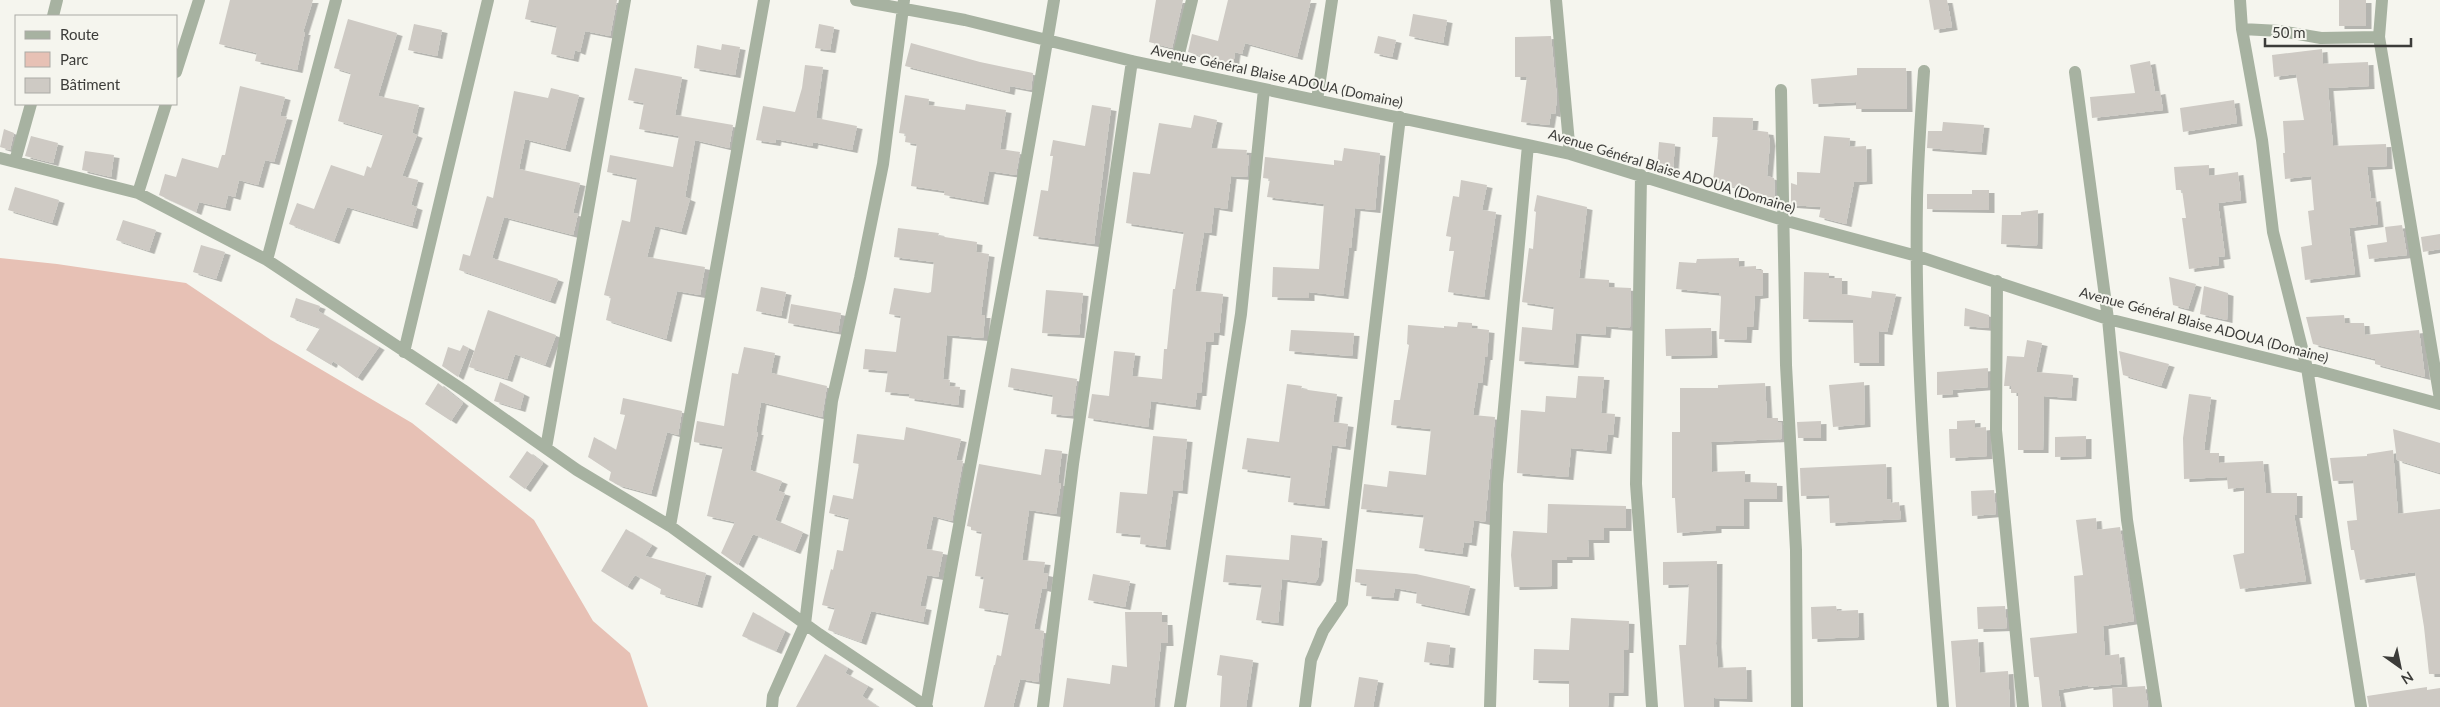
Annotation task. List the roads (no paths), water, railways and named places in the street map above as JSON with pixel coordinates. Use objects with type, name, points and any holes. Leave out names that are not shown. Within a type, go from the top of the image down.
[{"type":"street","points":[[53,15],[57,0]]},
{"type":"street","points":[[178,66],[199,0]]},
{"type":"street","points":[[268,260],[336,0]]},
{"type":"street","points":[[404,352],[488,0]]},
{"type":"street","points":[[546,448],[625,0]]},
{"type":"street","points":[[670,526],[764,0]]},
{"type":"street","name":"Avenue Général Blaise ADOUA (Domaine)","points":[[856,0],[903,5],[1047,42],[1132,61],[1570,154],[1783,220],[1917,256],[2108,319],[2307,368],[2440,404]]},
{"type":"street","points":[[0,158],[138,192],[268,260],[463,390],[577,470],[670,526],[805,624],[927,707],[1054,0]]},
{"type":"street","points":[[1176,70],[1192,0]]},
{"type":"street","points":[[1317,100],[1332,0]]},
{"type":"street","points":[[1556,0],[1570,154]]},
{"type":"street","points":[[2240,0],[2242,29],[2262,140],[2273,232],[2307,368],[2361,707]]},
{"type":"street","points":[[2382,0],[2380,37],[2440,399]]},
{"type":"street","points":[[772,707],[773,696],[805,624],[832,401],[883,164],[903,5]]},
{"type":"street","points":[[2242,29],[2280,31],[2321,38],[2380,37]]},
{"type":"street","points":[[1043,707],[1073,464],[1132,61]]},
{"type":"street","points":[[1924,71],[1917,198],[1917,256],[1922,399],[1943,707]]},
{"type":"street","points":[[2075,72],[2108,319],[2127,520],[2156,707]]},
{"type":"street","points":[[1180,707],[1241,314],[1264,89]]},
{"type":"street","points":[[1781,90],[1786,365],[1796,550],[1797,707]]},
{"type":"street","points":[[15,161],[31,105]]},
{"type":"street","points":[[138,192],[166,105]]},
{"type":"street","points":[[1305,707],[1311,660],[1323,631],[1342,603],[1400,117]]},
{"type":"street","points":[[1490,707],[1497,475],[1528,144]]},
{"type":"street","points":[[1641,175],[1636,484],[1652,707]]},
{"type":"street","points":[[1997,281],[1996,430],[2023,707]]}]
